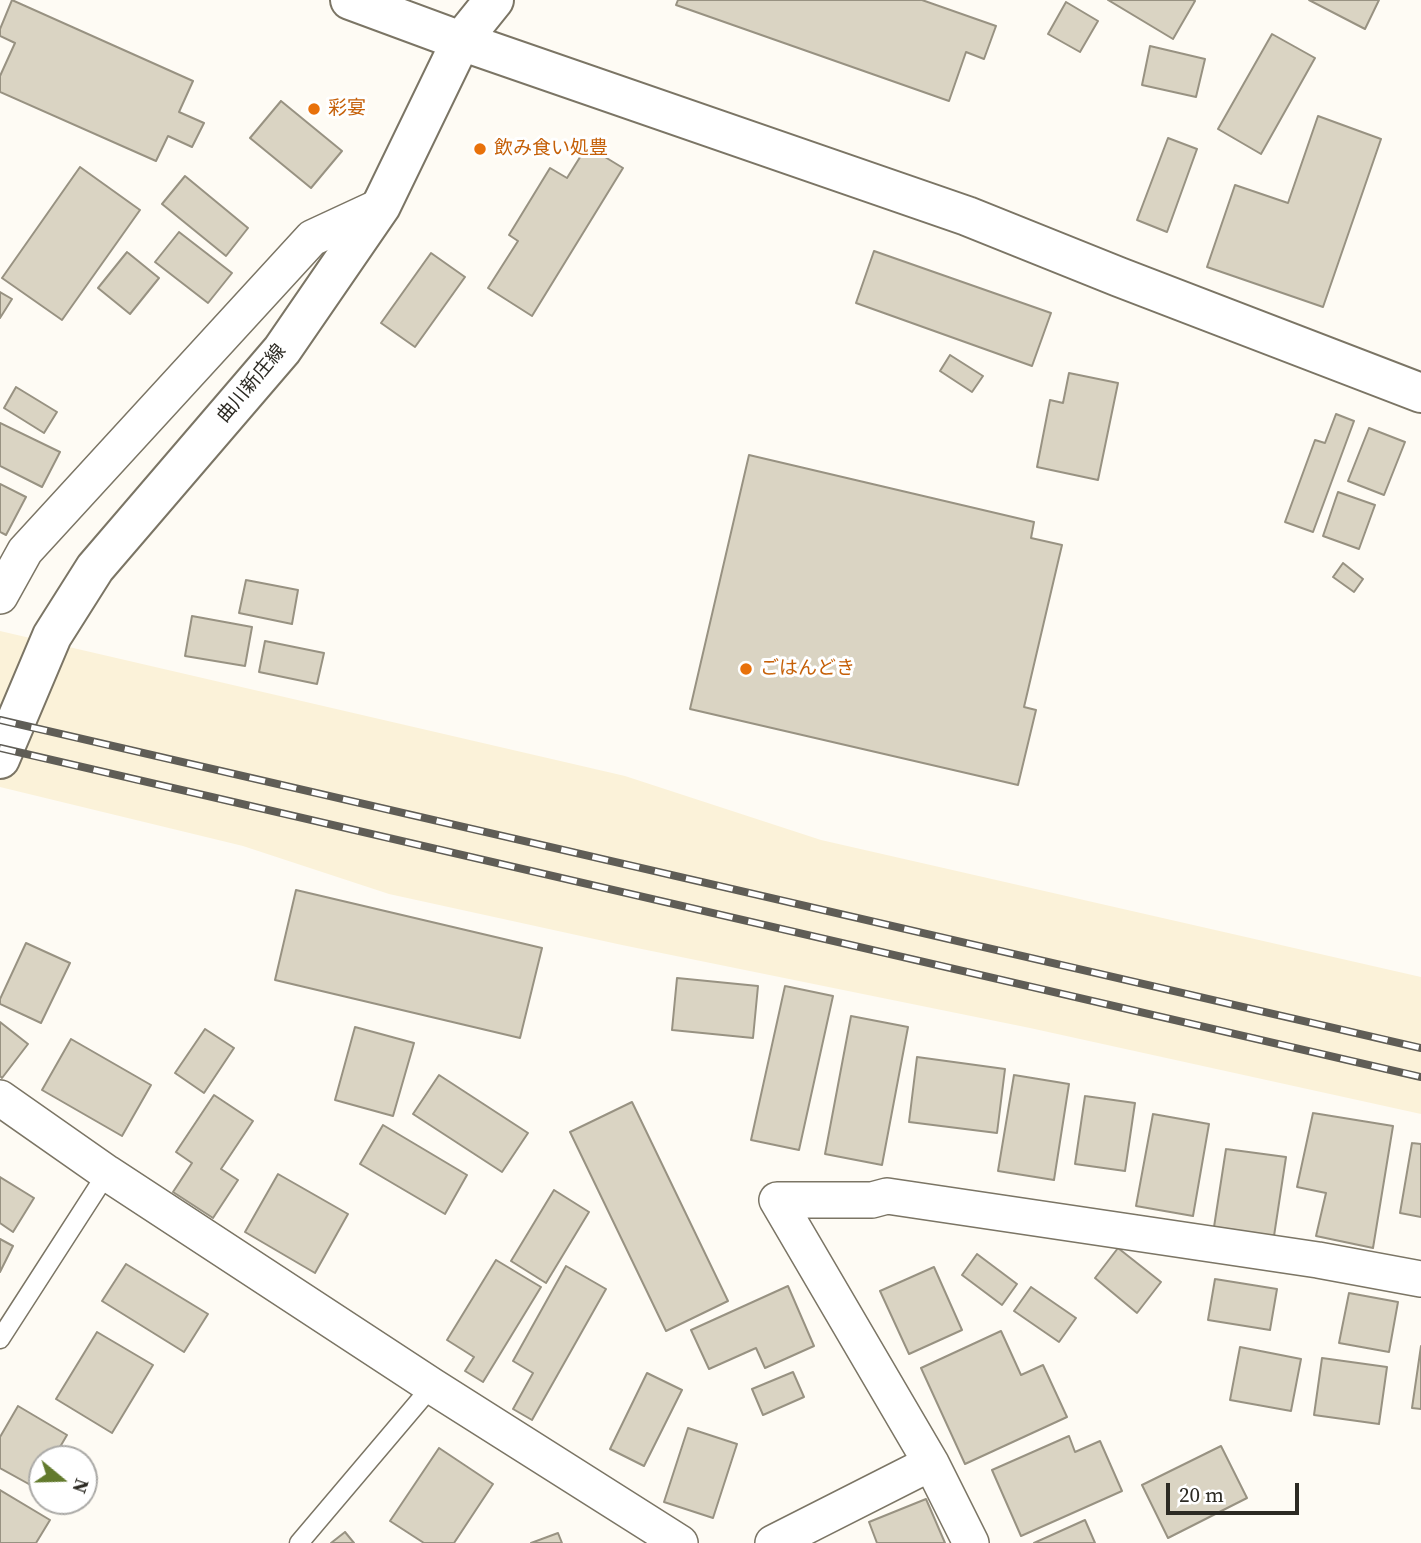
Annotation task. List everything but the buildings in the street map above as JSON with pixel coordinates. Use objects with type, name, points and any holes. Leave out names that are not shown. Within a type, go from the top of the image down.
[{"type":"street","points":[[350,0],[967,216],[1421,393]]},
{"type":"street","name":"曲川新庄線","points":[[0,759],[52,636],[95,568],[282,350],[381,206],[461,41],[494,0]]},
{"type":"street","points":[[0,596],[25,551],[312,238],[381,206]]},
{"type":"street","points":[[0,1098],[107,1173],[432,1386],[680,1543]]},
{"type":"street","points":[[971,1543],[932,1464],[778,1200],[872,1200],[887,1196],[1280,1254],[1421,1279]]},
{"type":"street","points":[[773,1543],[932,1464]]},
{"type":"lane","points":[[0,1339],[107,1173]]},
{"type":"lane","points":[[299,1543],[432,1386]]},
{"type":"shaded area","points":[[0,631],[625,776],[821,840],[1421,977],[1421,1114],[1030,1028],[622,945],[389,894],[243,846],[0,787]]},
{"type":"railway","points":[[0,720],[1421,1048]]},
{"type":"railway","points":[[0,748],[1421,1077]]},
{"type":"place","name":"彩宴","points":[[314,109]]},
{"type":"place","name":"飲み食い処豊","points":[[480,149]]},
{"type":"place","name":"ごはんどき","points":[[746,669]]}]
